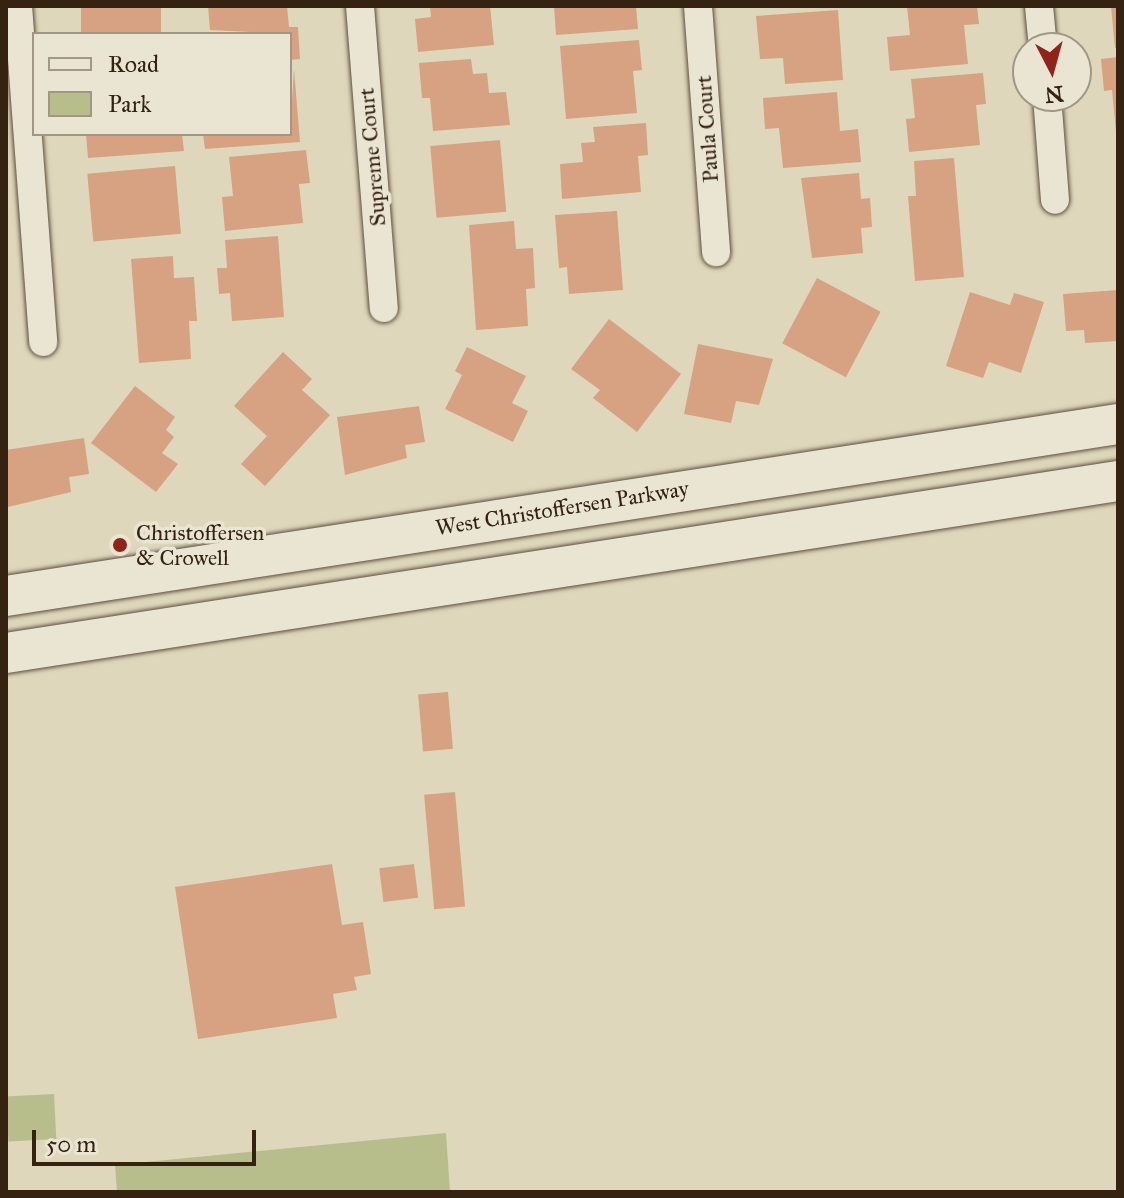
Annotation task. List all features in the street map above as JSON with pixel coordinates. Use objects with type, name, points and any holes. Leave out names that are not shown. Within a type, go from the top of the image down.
[{"type":"street","points":[[18,6],[43,342]]},
{"type":"street","name":"Supreme Court","points":[[360,6],[384,308]]},
{"type":"street","name":"Paula Court","points":[[698,6],[716,252]]},
{"type":"street","points":[[1039,6],[1041,32]]},
{"type":"street","points":[[1048,112],[1055,200]]},
{"type":"street","name":"West Christoffersen Parkway","points":[[6,596],[1118,424]]},
{"type":"street","points":[[6,653],[1118,481]]},
{"type":"street","points":[[913,513],[960,531],[1118,507]]},
{"type":"green space","points":[[54,1094],[56,1139],[8,1141],[6,1097]]},
{"type":"green space","points":[[446,1133],[450,1192],[117,1192],[115,1165]]},
{"type":"building","points":[[81,6],[161,6],[161,32],[81,32]]},
{"type":"building","points":[[208,6],[287,6],[289,27],[298,27],[300,59],[292,60],[292,32],[210,30]]},
{"type":"building","points":[[430,6],[490,6],[494,45],[418,52],[415,19],[431,17]]},
{"type":"building","points":[[554,6],[636,6],[638,29],[556,35]]},
{"type":"building","points":[[907,6],[977,6],[979,24],[964,25],[968,64],[890,71],[887,37],[910,35]]},
{"type":"building","points":[[1111,6],[1118,6],[1118,48],[1115,48]]},
{"type":"building","points":[[838,10],[843,80],[785,84],[783,58],[760,59],[756,16]]},
{"type":"building","points":[[639,40],[642,70],[633,71],[637,113],[566,119],[560,46]]},
{"type":"building","points":[[1118,57],[1116,132],[1112,90],[1104,91],[1101,59]]},
{"type":"building","points":[[471,59],[473,74],[487,73],[489,93],[506,92],[510,125],[433,131],[430,98],[422,98],[419,63]]},
{"type":"building","points":[[294,69],[300,142],[205,149],[203,136],[292,136]]},
{"type":"building","points":[[983,73],[986,104],[976,105],[980,145],[909,152],[906,119],[915,118],[911,79]]},
{"type":"building","points":[[837,92],[840,131],[858,129],[861,162],[783,168],[779,128],[765,129],[763,98]]},
{"type":"building","points":[[646,123],[648,155],[638,156],[641,192],[562,199],[560,164],[583,162],[581,143],[595,142],[593,127]]},
{"type":"building","points":[[86,136],[182,136],[184,151],[88,158]]},
{"type":"building","points":[[500,140],[506,212],[437,218],[430,146]]},
{"type":"building","points":[[306,150],[310,183],[299,184],[303,223],[225,231],[222,197],[233,196],[229,157]]},
{"type":"building","points":[[954,158],[964,277],[915,281],[908,196],[916,196],[914,161]]},
{"type":"building","points":[[175,166],[181,234],[93,241],[87,174]]},
{"type":"building","points":[[859,173],[861,199],[870,198],[872,227],[861,228],[863,253],[812,258],[801,178]]},
{"type":"building","points":[[617,211],[623,290],[569,294],[567,267],[559,268],[555,215]]},
{"type":"building","points":[[514,221],[516,249],[533,248],[535,288],[526,289],[528,326],[476,330],[469,225]]},
{"type":"building","points":[[278,236],[284,317],[232,321],[230,293],[219,294],[217,268],[227,268],[225,240]]},
{"type":"building","points":[[173,256],[174,278],[194,277],[197,321],[189,321],[191,359],[139,363],[131,259]]},
{"type":"building","points":[[817,278],[881,312],[846,377],[782,343]]},
{"type":"building","points":[[1118,290],[1118,341],[1085,343],[1084,330],[1066,331],[1063,294]]},
{"type":"building","points":[[970,292],[1010,305],[1014,293],[1044,302],[1021,373],[989,362],[983,378],[946,366]]},
{"type":"building","points":[[609,319],[681,374],[637,432],[593,398],[600,390],[571,369]]},
{"type":"building","points":[[698,344],[773,359],[759,405],[736,401],[731,423],[684,414]]},
{"type":"building","points":[[467,347],[526,376],[512,403],[528,411],[513,442],[445,409],[462,375],[455,371]]},
{"type":"building","points":[[283,352],[312,379],[302,390],[330,415],[265,486],[241,464],[267,436],[234,406]]},
{"type":"building","points":[[135,386],[175,417],[166,430],[174,437],[162,453],[178,464],[156,492],[91,443]]},
{"type":"building","points":[[419,406],[425,442],[405,445],[407,458],[345,475],[337,417]]},
{"type":"building","points":[[84,438],[89,474],[69,477],[71,492],[8,507],[6,450]]},
{"type":"building","points":[[448,692],[453,749],[423,751],[418,695]]},
{"type":"building","points":[[455,792],[465,907],[434,909],[424,795]]},
{"type":"building","points":[[332,864],[342,925],[363,922],[371,974],[354,977],[357,990],[333,994],[337,1018],[198,1039],[175,887]]},
{"type":"building","points":[[414,864],[418,898],[383,902],[379,868]]},
{"type":"place","name":"Christoffersen & Crowell","points":[[120,545]]}]
